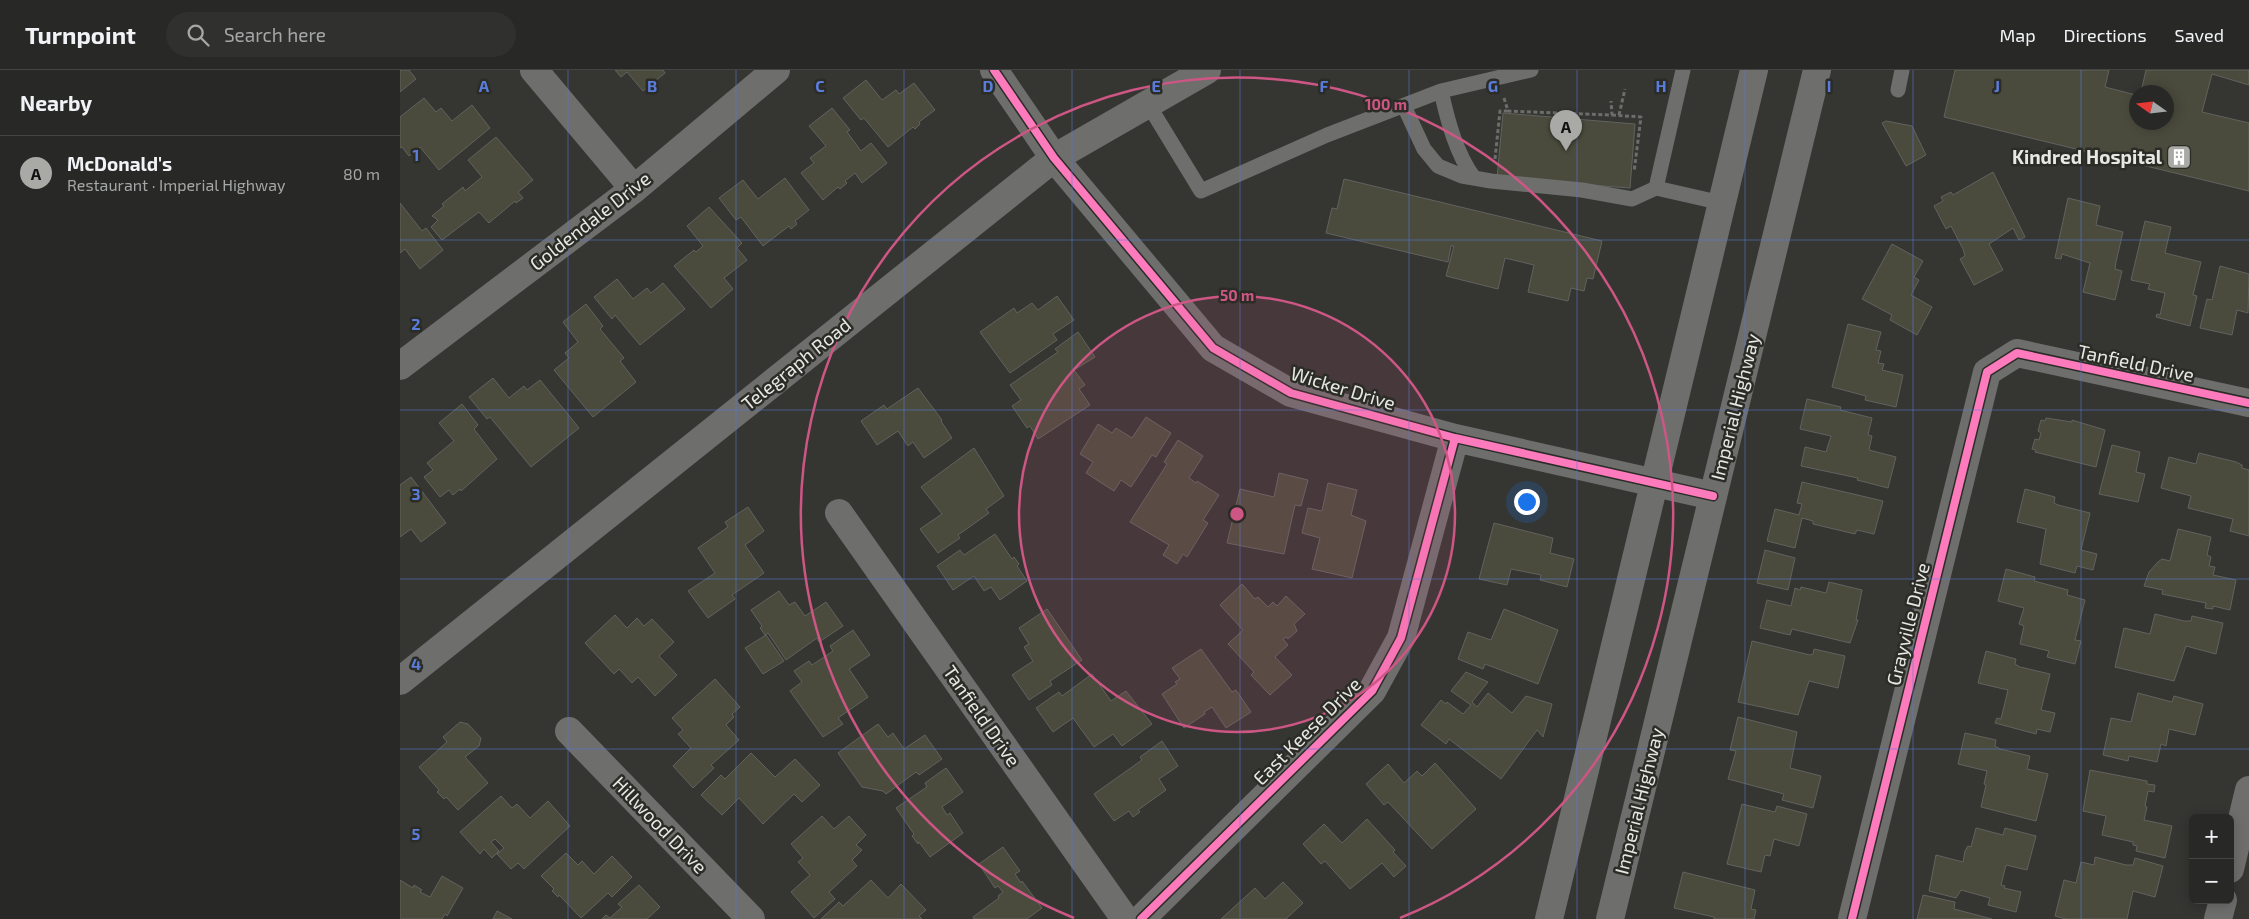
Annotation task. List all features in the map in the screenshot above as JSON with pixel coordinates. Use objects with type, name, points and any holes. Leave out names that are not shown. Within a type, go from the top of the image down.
[{"type":"street","points":[[534,70],[634,189]]},
{"type":"street","name":"Goldendale Drive","points":[[400,366],[634,189],[776,70]]},
{"type":"street","name":"Wicker Drive","points":[[994,70],[1054,158],[1213,348],[1291,393],[1454,438],[1713,496]]},
{"type":"street","name":"Telegraph Road","points":[[400,681],[1054,158],[1207,70]]},
{"type":"street","points":[[1549,919],[1754,70]]},
{"type":"street","name":"Imperial Highway","points":[[1610,919],[1817,70]]},
{"type":"street","name":"Tanfield Drive","points":[[2017,353],[2249,404]]},
{"type":"street","name":"Grayville Drive","points":[[1852,919],[1987,372],[2017,353]]},
{"type":"street","name":"East Keese Drive","points":[[1141,919],[1372,691],[1401,638],[1454,438]]},
{"type":"street","name":"Tanfield Drive","points":[[839,514],[1125,919]]},
{"type":"street","name":"Hillwood Drive","points":[[569,731],[751,919]]},
{"type":"street","points":[[2232,859],[2249,790]]},
{"type":"street","points":[[2218,919],[2222,904]]},
{"type":"lane","points":[[1148,104],[1201,191],[1327,135],[1441,92],[1531,70]]},
{"type":"lane","points":[[1656,188],[1683,70]]},
{"type":"lane","points":[[1898,90],[1902,70]]},
{"type":"lane","points":[[1441,92],[1448,120],[1463,163],[1474,178]]},
{"type":"lane","points":[[1404,106],[1424,149],[1438,166],[1462,176],[1632,199],[1656,188],[1722,203]]},
{"type":"path","points":[[1498,78],[1508,111]]},
{"type":"path","points":[[1619,116],[1625,89]]},
{"type":"path","points":[[1611,101],[1612,115]]},
{"type":"path","points":[[1495,164],[1500,111],[1612,115],[1641,117],[1634,172]]},
{"type":"building","points":[[400,70],[409,70],[416,79],[400,92]]},
{"type":"building","points":[[615,70],[663,70],[665,73],[643,91],[627,72],[621,77]]},
{"type":"building","name":"Kindred Hospital","points":[[1955,70],[2109,70],[2105,87],[2129,93],[2129,130],[2174,130],[2174,85],[2143,85],[2146,70],[2249,70],[2249,85],[2212,74],[2202,112],[2249,123],[2249,191],[1944,117]]},
{"type":"building","points":[[866,80],[882,100],[896,90],[899,94],[914,83],[935,110],[919,122],[920,124],[915,129],[913,127],[888,147],[864,118],[861,120],[843,98]]},
{"type":"building","points":[[424,98],[436,112],[441,108],[452,121],[472,105],[490,128],[439,170],[420,147],[409,156],[402,147],[400,148],[400,117]]},
{"type":"building","points":[[832,108],[850,130],[847,132],[861,151],[871,143],[887,163],[862,183],[855,173],[845,181],[847,183],[840,189],[838,187],[823,200],[801,173],[814,163],[810,158],[826,146],[809,126]]},
{"type":"building","points":[[1503,113],[1635,124],[1630,188],[1497,178]]},
{"type":"building","points":[[1886,121],[1912,126],[1926,155],[1906,166],[1882,123]]},
{"type":"building","points":[[496,137],[533,180],[518,192],[523,198],[516,203],[515,201],[489,223],[479,212],[442,240],[431,227],[438,220],[432,216],[444,206],[442,204],[463,187],[465,191],[482,177],[468,160]]},
{"type":"building","points":[[1993,172],[2025,237],[2019,240],[2013,228],[1989,244],[2003,270],[1974,285],[1960,259],[1965,256],[1963,249],[1951,226],[1946,229],[1934,206],[1943,201],[1941,197],[1951,192],[1953,195]]},
{"type":"building","points":[[785,178],[809,210],[795,221],[797,224],[791,229],[789,226],[763,246],[741,217],[736,220],[719,198],[743,180],[758,199]]},
{"type":"building","points":[[1344,179],[1602,241],[1593,279],[1587,278],[1584,291],[1571,288],[1568,301],[1528,292],[1534,265],[1505,258],[1498,289],[1446,276],[1454,246],[1451,246],[1448,262],[1326,233],[1332,208],[1337,209]]},
{"type":"building","points":[[2068,198],[2100,206],[2096,225],[2123,232],[2115,269],[2122,271],[2115,300],[2083,292],[2090,263],[2062,254],[2061,259],[2055,258]]},
{"type":"building","points":[[400,203],[422,231],[426,228],[443,250],[420,269],[405,249],[400,253]]},
{"type":"building","points":[[709,207],[742,243],[737,248],[747,260],[724,278],[733,289],[711,308],[674,266],[694,250],[696,252],[703,246],[687,226]]},
{"type":"building","points":[[2145,221],[2171,227],[2165,253],[2201,262],[2193,295],[2197,296],[2190,326],[2156,317],[2157,314],[2160,315],[2165,293],[2148,289],[2150,284],[2131,280]]},
{"type":"building","points":[[1892,244],[1923,261],[1914,277],[1919,280],[1911,295],[1932,307],[1917,335],[1890,320],[1892,315],[1862,299]]},
{"type":"building","points":[[2220,266],[2249,274],[2248,313],[2237,310],[2232,335],[2200,328],[2207,299],[2212,300]]},
{"type":"building","points":[[617,279],[633,299],[647,288],[651,293],[663,283],[685,309],[640,345],[615,315],[612,319],[594,297]]},
{"type":"building","points":[[1057,296],[1074,320],[1053,334],[1057,340],[1010,373],[980,332],[1014,308],[1017,313],[1032,303],[1038,310]]},
{"type":"building","points":[[586,304],[603,326],[600,329],[624,358],[620,361],[636,382],[593,417],[554,370],[569,358],[565,353],[578,342],[563,322]]},
{"type":"building","points":[[1848,324],[1881,332],[1876,350],[1881,351],[1878,363],[1884,364],[1882,370],[1903,375],[1896,407],[1865,400],[1866,396],[1832,387]]},
{"type":"building","points":[[1078,332],[1095,357],[1074,370],[1085,385],[1079,389],[1090,405],[1038,439],[1030,426],[1027,428],[1012,406],[1021,400],[1010,385],[1058,352],[1055,349]]},
{"type":"building","points":[[493,378],[509,398],[524,386],[527,390],[540,380],[579,428],[531,467],[490,417],[487,419],[469,397]]},
{"type":"building","points":[[918,388],[942,420],[952,438],[924,458],[913,442],[908,446],[898,431],[877,445],[861,421],[884,405],[887,409]]},
{"type":"building","points":[[1807,399],[1841,407],[1840,410],[1872,418],[1868,435],[1872,436],[1869,450],[1896,457],[1888,488],[1857,480],[1858,478],[1801,466],[1805,447],[1826,452],[1831,436],[1800,429]]},
{"type":"building","points":[[462,404],[478,425],[474,429],[497,459],[461,491],[460,489],[453,495],[449,490],[440,497],[424,477],[433,470],[427,463],[454,441],[439,423]]},
{"type":"building","points":[[1146,417],[1171,433],[1156,457],[1152,455],[1131,487],[1121,480],[1114,491],[1086,473],[1093,462],[1080,454],[1098,424],[1112,433],[1116,428],[1132,438]]},
{"type":"building","points":[[2046,418],[2072,422],[2072,420],[2105,430],[2096,467],[2035,452],[2036,450],[2032,449],[2035,439],[2039,440],[2041,433],[2038,431],[2041,420],[2045,421]]},
{"type":"building","points":[[1178,440],[1203,456],[1189,478],[1219,495],[1203,520],[1208,523],[1187,557],[1183,554],[1177,564],[1163,555],[1169,545],[1130,522],[1167,464],[1164,462]]},
{"type":"building","points":[[2112,445],[2140,452],[2136,472],[2145,474],[2138,502],[2099,494]]},
{"type":"building","points":[[974,448],[1004,496],[986,509],[989,513],[958,535],[960,538],[938,553],[920,529],[942,514],[921,487]]},
{"type":"building","points":[[2199,453],[2236,462],[2242,465],[2242,468],[2249,470],[2249,536],[2230,531],[2233,519],[2188,508],[2191,496],[2161,488],[2169,457],[2196,464]]},
{"type":"building","points":[[1279,473],[1308,480],[1301,506],[1295,505],[1284,554],[1227,543],[1240,489],[1274,497]]},
{"type":"building","points":[[411,477],[446,523],[421,542],[411,529],[400,537],[400,485]]},
{"type":"building","points":[[1802,482],[1883,501],[1874,534],[1857,530],[1855,534],[1813,524],[1813,521],[1802,518],[1795,548],[1767,541],[1775,509],[1799,515],[1802,504],[1797,503]]},
{"type":"building","points":[[1328,483],[1357,490],[1351,515],[1366,521],[1352,578],[1312,569],[1320,538],[1302,533],[1308,508],[1322,511]]},
{"type":"building","points":[[2025,489],[2055,497],[2054,503],[2058,505],[2090,513],[2081,550],[2097,554],[2093,570],[2077,566],[2075,573],[2040,564],[2046,529],[2017,522]]},
{"type":"building","points":[[748,507],[764,531],[745,545],[764,573],[732,595],[735,599],[708,618],[688,591],[715,573],[698,548],[728,527],[725,522]]},
{"type":"building","points":[[1494,523],[1553,538],[1550,553],[1574,559],[1567,587],[1540,580],[1541,575],[1511,569],[1507,585],[1479,579]]},
{"type":"building","points":[[2178,529],[2211,537],[2207,555],[2211,557],[2209,566],[2215,567],[2213,575],[2236,580],[2230,610],[2213,606],[2213,609],[2205,608],[2206,603],[2162,594],[2163,590],[2144,586],[2149,572],[2158,562],[2162,559],[2170,561]]},
{"type":"building","points":[[995,534],[1012,559],[1014,557],[1019,564],[1017,566],[1027,581],[1000,600],[991,587],[984,591],[974,576],[953,590],[937,566],[960,550],[964,555]]},
{"type":"building","points":[[1765,550],[1795,558],[1788,590],[1757,583]]},
{"type":"building","points":[[2006,569],[2035,577],[2034,581],[2068,590],[2067,595],[2085,600],[2075,640],[2081,641],[2075,664],[2047,657],[2049,651],[2020,644],[2024,626],[2019,624],[2024,608],[1998,601]]},
{"type":"building","points":[[1829,582],[1862,590],[1856,620],[1858,620],[1850,643],[1792,629],[1790,635],[1760,628],[1767,600],[1791,606],[1795,588],[1800,590],[1801,587],[1826,593]]},
{"type":"building","points":[[1242,584],[1255,599],[1258,597],[1268,607],[1273,602],[1277,606],[1286,596],[1305,614],[1294,624],[1297,631],[1288,639],[1286,637],[1283,639],[1288,645],[1275,657],[1292,675],[1270,695],[1251,675],[1254,672],[1228,644],[1243,630],[1220,605]]},
{"type":"building","points":[[779,591],[789,605],[795,602],[805,616],[826,602],[843,626],[819,642],[817,638],[786,660],[768,633],[765,635],[760,628],[762,626],[751,610]]},
{"type":"building","points":[[1047,609],[1082,660],[1050,681],[1052,685],[1029,700],[1012,675],[1033,661],[1024,647],[1029,644],[1019,628]]},
{"type":"building","points":[[1504,609],[1558,630],[1538,684],[1485,664],[1483,669],[1458,659],[1468,632],[1491,640]]},
{"type":"building","points":[[2155,614],[2184,621],[2191,621],[2192,616],[2223,623],[2216,654],[2186,646],[2174,681],[2115,667],[2124,628],[2150,634]]},
{"type":"building","points":[[615,615],[627,628],[637,618],[644,626],[652,619],[674,642],[659,656],[677,675],[655,696],[638,677],[632,683],[619,669],[614,674],[585,643]]},
{"type":"building","points":[[853,630],[870,655],[849,669],[868,697],[838,718],[843,724],[823,737],[790,691],[802,682],[794,671],[809,661],[812,665],[833,651],[830,646]]},
{"type":"building","points":[[766,635],[784,661],[763,674],[745,648]]},
{"type":"building","points":[[1752,641],[1810,655],[1813,654],[1814,649],[1845,656],[1838,688],[1809,681],[1798,715],[1738,702]]},
{"type":"building","points":[[1201,649],[1232,692],[1236,690],[1251,712],[1226,728],[1212,707],[1184,728],[1162,694],[1177,684],[1175,682],[1180,679],[1172,668]]},
{"type":"building","points":[[1986,651],[2016,659],[2015,664],[2020,667],[2050,674],[2041,710],[2055,713],[2050,732],[2037,729],[2036,734],[1995,723],[1997,718],[2001,719],[2008,690],[1978,683]]},
{"type":"building","points":[[1466,672],[1488,682],[1472,702],[1477,707],[1488,693],[1512,713],[1526,696],[1552,704],[1543,737],[1537,730],[1501,779],[1449,739],[1446,744],[1421,725],[1441,700],[1446,704],[1447,702],[1463,714],[1471,705],[1451,691]]},
{"type":"building","points":[[1092,674],[1111,701],[1126,691],[1152,724],[1122,746],[1113,734],[1094,747],[1073,718],[1053,732],[1036,708],[1059,692],[1062,696]]},
{"type":"building","points":[[715,679],[740,707],[732,714],[734,717],[726,725],[739,740],[711,765],[714,768],[693,788],[673,766],[691,748],[678,734],[683,730],[672,718]]},
{"type":"building","points":[[2138,693],[2172,702],[2174,696],[2203,704],[2195,735],[2169,729],[2166,746],[2161,744],[2157,762],[2129,756],[2128,761],[2103,755],[2111,718],[2131,722]]},
{"type":"building","points":[[1738,717],[1797,732],[1790,768],[1821,776],[1813,808],[1782,800],[1784,794],[1728,779],[1736,751],[1730,750]]},
{"type":"building","points":[[460,722],[468,724],[481,738],[479,746],[465,757],[488,783],[458,810],[446,797],[444,799],[437,792],[439,790],[419,767],[447,742],[443,737]]},
{"type":"building","points":[[878,724],[888,737],[893,733],[904,749],[925,735],[942,759],[919,775],[916,772],[886,794],[883,791],[862,787],[838,753]]},
{"type":"building","points":[[1965,733],[1996,740],[1995,746],[2000,749],[2030,756],[2027,769],[2048,774],[2036,821],[1981,807],[1987,771],[1958,764]]},
{"type":"building","points":[[1162,741],[1178,766],[1159,779],[1166,790],[1138,810],[1140,812],[1133,817],[1129,811],[1114,821],[1094,794],[1142,760],[1140,757]]},
{"type":"building","points":[[751,753],[775,777],[795,759],[820,785],[802,802],[794,794],[763,824],[739,798],[722,815],[701,795],[721,775],[725,779]]},
{"type":"building","points":[[1435,763],[1476,809],[1432,849],[1388,802],[1384,805],[1366,784],[1388,764],[1404,783],[1417,771],[1422,776]]},
{"type":"building","points":[[946,768],[963,792],[942,807],[947,815],[950,813],[963,833],[930,857],[912,836],[914,834],[896,808],[927,787],[925,783]]},
{"type":"building","points":[[2090,770],[2147,781],[2147,784],[2155,785],[2154,792],[2148,791],[2144,820],[2172,826],[2165,858],[2136,851],[2137,846],[2133,845],[2133,842],[2102,835],[2106,816],[2083,811]]},
{"type":"building","points":[[501,796],[512,808],[517,804],[530,818],[548,801],[570,826],[524,869],[518,863],[511,869],[497,854],[504,848],[495,839],[491,842],[499,851],[492,858],[484,849],[480,854],[460,832]]},
{"type":"building","points":[[1742,804],[1775,812],[1777,806],[1807,814],[1799,846],[1774,839],[1770,856],[1765,855],[1761,872],[1727,864]]},
{"type":"building","points":[[822,816],[834,829],[849,816],[866,835],[856,845],[862,850],[852,860],[857,866],[829,892],[835,899],[814,918],[791,892],[810,875],[798,862],[803,858],[791,844]]},
{"type":"building","points":[[1367,819],[1395,850],[1393,852],[1406,866],[1394,877],[1382,863],[1350,889],[1325,861],[1321,864],[1303,844],[1324,824],[1342,843]]},
{"type":"building","points":[[1976,828],[2003,835],[2005,828],[2036,836],[2027,870],[2006,865],[2001,885],[2005,886],[2004,888],[2021,892],[2016,912],[1988,905],[1990,898],[1961,890],[1956,898],[1929,891],[1936,855],[1963,862],[1965,851],[1968,846],[1971,847]]},
{"type":"building","points":[[1003,847],[1020,871],[1015,874],[1042,908],[1027,919],[974,919],[973,917],[999,898],[998,896],[1003,892],[998,886],[995,888],[979,864]]},
{"type":"building","points":[[566,853],[578,865],[582,861],[594,874],[612,856],[632,877],[612,897],[608,893],[581,918],[559,895],[558,897],[552,891],[554,889],[541,876]]},
{"type":"building","points":[[2095,857],[2126,865],[2133,865],[2135,858],[2163,866],[2155,897],[2133,891],[2127,919],[2066,919],[2055,916],[2064,880],[2076,883],[2081,862],[2094,865]]},
{"type":"building","points":[[1683,872],[1755,890],[1751,909],[1756,910],[1754,919],[1714,919],[1714,917],[1674,908]]},
{"type":"building","points":[[442,876],[463,888],[447,916],[445,914],[442,919],[400,919],[400,880],[413,888],[414,885],[422,890],[420,892],[430,897]]},
{"type":"building","points":[[871,880],[888,898],[901,884],[926,910],[919,916],[922,919],[821,919],[839,902],[843,906]]},
{"type":"building","points":[[1283,882],[1303,903],[1286,919],[1221,919],[1255,888],[1265,899]]},
{"type":"building","points":[[639,885],[660,907],[647,919],[602,919],[606,915],[610,918],[622,907],[618,904]]},
{"type":"building","points":[[1923,895],[1955,902],[1954,909],[1992,919],[1917,919]]},
{"type":"building","points":[[497,911],[512,919],[493,919]]},
{"type":"cycle path","points":[[994,70],[1054,158],[1213,348],[1291,393],[1455,438],[1713,496]]},
{"type":"cycle path","points":[[1852,919],[1987,372],[2017,353],[2249,403]]},
{"type":"cycle path","points":[[1141,919],[1372,691],[1401,638],[1455,438]]},
{"type":"place","name":"McDonald's","points":[[1566,151]]},
{"type":"place","name":"Kindred Hospital","points":[[2179,157]]}]
